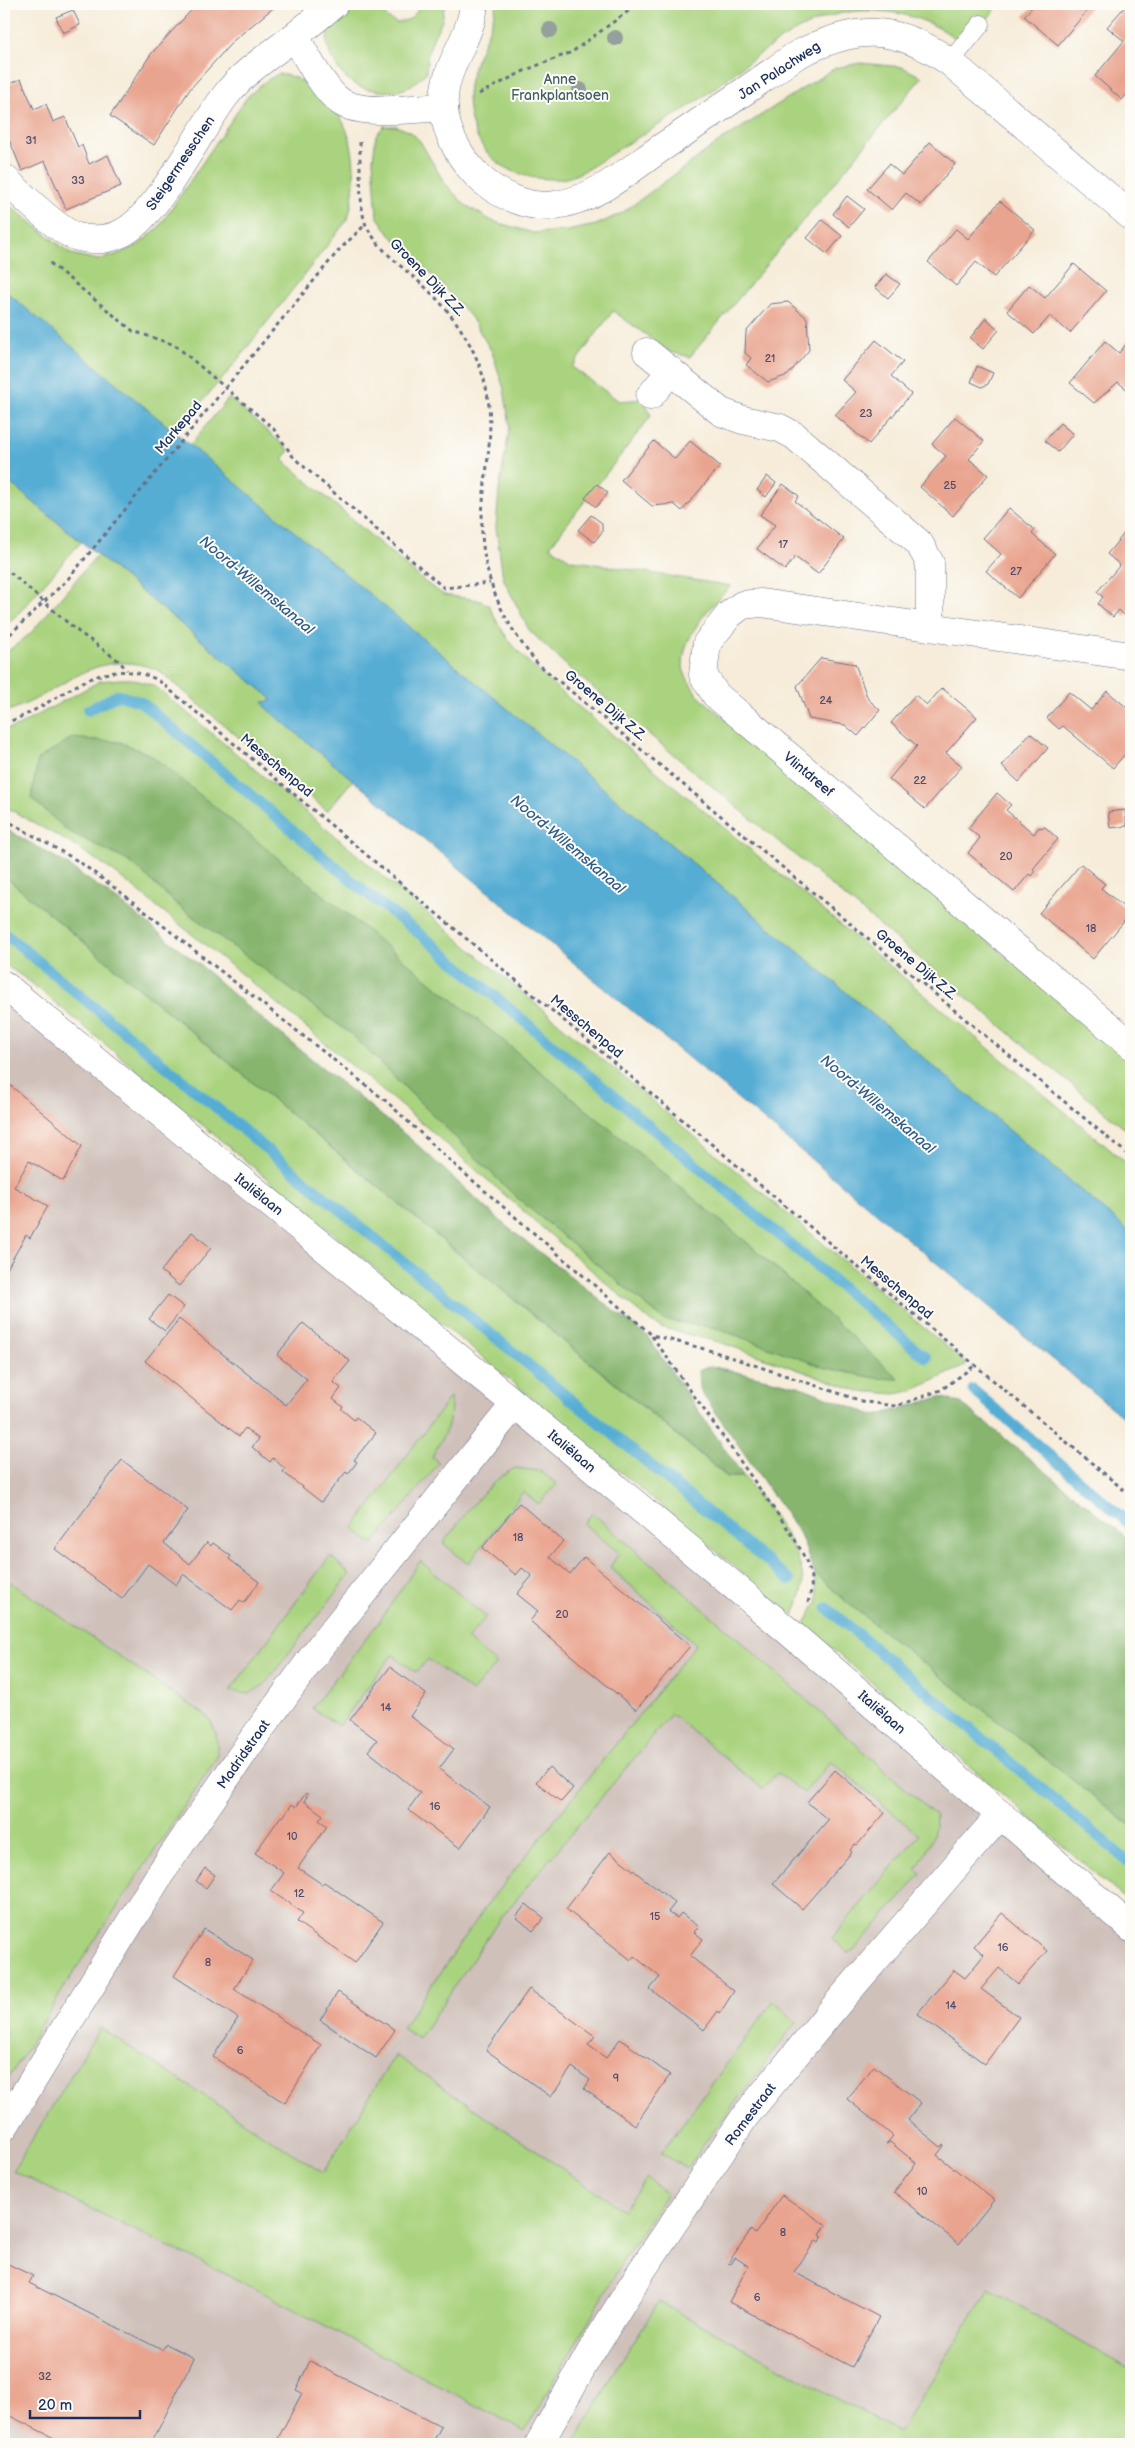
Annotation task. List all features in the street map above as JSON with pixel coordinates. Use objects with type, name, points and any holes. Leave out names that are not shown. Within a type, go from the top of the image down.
[{"type":"street","name":"Steigermesschen","points":[[4,178],[55,223],[76,237],[98,241],[122,233],[140,220],[158,198],[227,94],[244,75],[296,36],[334,4]]},
{"type":"street","points":[[296,36],[315,72],[341,102],[361,108],[444,107],[448,71],[472,21],[474,4]]},
{"type":"street","name":"Jan Palachweg","points":[[444,107],[447,124],[463,158],[475,173],[490,186],[518,201],[554,206],[595,193],[795,56],[824,41],[847,34],[881,32],[906,37],[926,45],[950,62],[1131,216]]},
{"type":"street","points":[[647,352],[721,412],[743,420],[780,428],[795,436],[919,543],[930,563],[930,627]]},
{"type":"street","points":[[650,396],[671,371]]},
{"type":"street","name":"Vlintdreef","points":[[1131,656],[761,603],[742,605],[729,615],[707,644],[703,675],[716,695],[1131,1045]]},
{"type":"street","name":"Italiëlaan","points":[[4,985],[515,1404],[788,1631],[1131,1928]]},
{"type":"street","name":"Madridstraat","points":[[4,2127],[160,1874],[248,1746],[322,1644],[515,1404]]},
{"type":"street","name":"Romestraat","points":[[539,2444],[589,2355],[635,2281],[746,2115],[842,1998],[1000,1814]]},
{"type":"lane","points":[[950,62],[980,24]]},
{"type":"path","points":[[444,107],[486,92],[526,70],[572,52],[638,4]]},
{"type":"path","name":"Groene Dijk Z.Z.","points":[[361,108],[360,143],[366,224],[383,250],[427,290],[461,327],[478,360],[490,398],[491,434],[482,518],[483,549],[490,583],[499,607],[512,630],[538,662],[1131,1155]]},
{"type":"path","name":"Markepad","points":[[4,640],[68,579],[339,250],[366,224]]},
{"type":"path","points":[[46,259],[134,331],[175,345],[273,428],[294,458],[444,588],[490,583]]},
{"type":"path","points":[[4,567],[76,630],[111,655],[127,671]]},
{"type":"path","name":"Messchenpad","points":[[4,723],[88,679],[105,673],[127,671],[145,674],[168,688],[1131,1496]]},
{"type":"path","points":[[4,819],[78,861],[112,886],[386,1101],[456,1166],[652,1335],[793,1536],[811,1568],[811,1594],[802,1616],[788,1631]]},
{"type":"path","points":[[652,1335],[712,1351],[865,1402],[896,1406],[941,1390],[974,1366]]},
{"type":"shaded area","points":[[4,985],[1131,1928],[1131,2444],[4,2444]]},
{"type":"green space","points":[[359,4],[375,4],[389,19],[397,23],[410,19],[418,10],[416,4],[445,4],[442,21],[428,53],[426,73],[409,87],[387,92],[358,86],[345,77],[334,62],[327,44],[330,28],[339,17]]},
{"type":"green space","name":"Anne Frankplantsoen","points":[[496,4],[1000,4],[965,46],[937,27],[905,15],[889,12],[855,11],[819,20],[765,50],[690,106],[589,168],[570,177],[553,179],[536,178],[507,169],[486,151],[473,127],[469,113],[469,85],[494,16]]},
{"type":"green space","points":[[860,63],[902,67],[922,77],[690,357],[670,352],[613,311],[572,367],[619,401],[644,399],[651,416],[550,546],[571,560],[731,586],[706,612],[687,644],[683,667],[697,695],[1131,1062],[1131,1119],[1124,1128],[568,667],[529,630],[503,578],[496,527],[499,490],[510,426],[504,389],[492,352],[471,317],[441,284],[390,235],[377,216],[373,160],[376,135],[384,126],[396,126],[411,132],[420,141],[444,182],[464,204],[492,221],[533,233],[567,231],[596,225],[622,213],[716,144],[835,68]]},
{"type":"green space","points":[[278,74],[295,78],[308,86],[333,107],[344,124],[349,137],[354,164],[353,192],[348,219],[228,372],[174,433],[4,290],[4,201],[71,254],[98,260],[138,245],[159,227],[247,97],[264,82]]},
{"type":"green space","points":[[229,398],[289,450],[283,460],[426,583],[444,595],[478,600],[489,605],[496,620],[512,644],[554,686],[1131,1167],[1131,1233],[693,863],[189,446]]},
{"type":"green space","points":[[4,478],[81,542],[17,615],[4,626]]},
{"type":"green space","points":[[97,555],[271,698],[272,701],[269,701],[267,709],[353,780],[327,811],[158,670],[135,664],[114,663],[95,668],[78,675],[25,705],[4,712],[4,654],[30,634]]},
{"type":"green space","points":[[132,679],[155,686],[966,1363],[965,1366],[911,1391],[895,1394],[859,1391],[719,1342],[663,1328],[651,1322],[430,1130],[234,968],[114,872],[77,847],[4,806],[4,730],[18,726],[100,681]],"holes":[[[130,862],[750,1245],[898,1379],[767,1346],[716,1328],[664,1320],[515,1196],[351,1034],[180,907]]]},
{"type":"green space","points":[[72,738],[120,742],[151,755],[506,1043],[750,1245],[899,1379],[875,1378],[826,1368],[716,1328],[664,1320],[515,1196],[351,1034],[180,907],[130,862],[68,831],[31,798],[38,759]]},
{"type":"green space","points":[[4,828],[62,861],[116,899],[200,965],[255,1013],[414,1142],[506,1226],[647,1336],[744,1477],[728,1477],[4,876]]},
{"type":"green space","points":[[4,876],[727,1477],[744,1477],[781,1527],[797,1555],[803,1587],[794,1616],[29,981],[4,964]]},
{"type":"green space","points":[[710,1366],[798,1386],[876,1416],[940,1397],[961,1403],[1131,1541],[1131,1826],[850,1605],[814,1572],[800,1534],[699,1388],[698,1371]]},
{"type":"green space","points":[[450,1397],[449,1421],[432,1457],[439,1463],[373,1544],[353,1529]]},
{"type":"green space","points":[[515,1468],[540,1471],[557,1484],[539,1504],[523,1492],[468,1564],[443,1543],[484,1492]]},
{"type":"green space","points":[[592,1513],[736,1637],[936,1816],[930,1844],[916,1869],[921,1874],[855,1949],[848,1953],[832,1938],[919,1835],[831,1761],[804,1793],[777,1773],[763,1789],[671,1714],[499,1920],[419,2039],[402,2028],[489,1902],[696,1644],[610,1567],[619,1553],[584,1524]]},
{"type":"green space","points":[[330,1556],[350,1574],[264,1685],[249,1694],[230,1691]]},
{"type":"green space","points":[[420,1561],[486,1617],[467,1639],[497,1664],[472,1692],[428,1659],[416,1672],[392,1655],[339,1726],[312,1708],[379,1622]]},
{"type":"green space","points":[[814,1572],[850,1605],[1131,1826],[1131,1904],[804,1625],[818,1600]]},
{"type":"green space","points":[[4,1578],[207,1716],[215,1730],[217,1757],[71,1976],[4,2086]]},
{"type":"green space","points":[[774,2000],[796,2022],[686,2168],[661,2153]]},
{"type":"green space","points":[[100,2028],[323,2173],[395,2055],[623,2210],[647,2178],[667,2193],[624,2259],[525,2431],[254,2288],[13,2171]]},
{"type":"green space","points":[[989,2289],[1131,2370],[1131,2444],[574,2444],[619,2364],[659,2302],[899,2432]]},
{"type":"water","name":"Noord-Willemskanaal","points":[[4,290],[693,863],[1131,1233],[1131,1424],[267,709],[263,702],[271,701],[271,698],[4,478]]},
{"type":"building","points":[[197,4],[278,4],[234,40],[190,89],[154,145],[110,116],[151,54]]},
{"type":"building","points":[[1035,4],[1093,4],[1058,45],[1024,16]]},
{"type":"building","points":[[1127,4],[1131,5],[1131,89],[1122,100],[1095,76],[1124,41],[1107,27]]},
{"type":"building","points":[[73,10],[80,25],[63,33],[56,17]]},
{"type":"building","points":[[21,79],[34,109],[46,104],[53,122],[65,117],[78,147],[82,145],[89,164],[108,155],[121,186],[66,209],[45,161],[22,171],[4,127],[4,86]]},
{"type":"building","points":[[930,142],[955,164],[921,205],[906,193],[892,210],[867,189],[889,164],[902,175]]},
{"type":"building","points":[[847,196],[864,209],[849,227],[833,214]]},
{"type":"building","points":[[1000,201],[1035,230],[994,277],[976,262],[956,286],[928,262],[956,229],[968,239]]},
{"type":"building","points":[[822,220],[842,236],[827,254],[807,238]]},
{"type":"building","points":[[1074,264],[1106,291],[1070,333],[1050,316],[1034,334],[1007,311],[1029,285],[1045,298]]},
{"type":"building","points":[[886,274],[900,284],[888,298],[875,287]]},
{"type":"building","points":[[788,302],[807,318],[809,350],[788,375],[768,382],[746,365],[751,358],[745,353],[746,332],[770,304]]},
{"type":"building","points":[[986,318],[999,330],[983,349],[970,338]]},
{"type":"building","points":[[1131,338],[1131,393],[1118,382],[1094,403],[1070,383],[1105,341],[1119,353]]},
{"type":"building","points":[[876,340],[903,362],[891,376],[911,394],[869,444],[835,415],[856,392],[842,380]]},
{"type":"building","points":[[977,366],[993,373],[988,384],[982,387],[971,382]]},
{"type":"building","points":[[955,417],[984,441],[969,459],[988,475],[953,516],[920,487],[946,456],[932,444]]},
{"type":"building","points":[[1060,423],[1073,434],[1058,452],[1045,441]]},
{"type":"building","points":[[654,441],[675,459],[690,441],[720,466],[682,511],[674,504],[652,506],[621,480]]},
{"type":"building","points":[[767,476],[776,483],[766,497],[757,490]]},
{"type":"building","points":[[597,484],[608,493],[596,507],[585,498]]},
{"type":"building","points":[[783,484],[799,496],[795,501],[844,539],[818,574],[795,557],[785,570],[757,549],[775,525],[760,515]]},
{"type":"building","points":[[1009,508],[1035,530],[1032,534],[1055,554],[1018,598],[986,571],[1001,554],[983,538]]},
{"type":"building","points":[[591,515],[602,523],[602,532],[594,542],[578,530]]},
{"type":"building","points":[[1131,525],[1131,613],[1129,611],[1125,616],[1119,610],[1113,617],[1098,604],[1103,597],[1097,592],[1120,565],[1107,554]]},
{"type":"building","points":[[821,658],[855,664],[868,699],[880,710],[858,736],[845,725],[809,719],[797,686]]},
{"type":"building","points":[[942,688],[977,717],[946,753],[962,766],[925,809],[889,779],[917,746],[891,723],[915,695],[927,705]]},
{"type":"building","points":[[1107,691],[1131,711],[1131,747],[1113,768],[1063,726],[1059,729],[1047,718],[1069,692],[1091,710]]},
{"type":"building","points":[[1030,733],[1048,748],[1019,782],[1002,766]]},
{"type":"building","points":[[997,793],[1011,805],[1006,810],[1034,834],[1038,828],[1045,827],[1058,839],[1033,869],[1035,871],[1031,876],[1029,874],[1014,892],[968,853],[980,838],[968,828]]},
{"type":"building","points":[[1125,810],[1127,826],[1110,828],[1108,812]]},
{"type":"building","points":[[1081,864],[1105,884],[1101,888],[1131,913],[1093,959],[1039,913]]},
{"type":"building","points":[[4,1080],[82,1146],[63,1181],[29,1161],[14,1187],[48,1206],[30,1238],[26,1235],[4,1274]]},
{"type":"building","points":[[192,1232],[211,1248],[179,1286],[161,1271]]},
{"type":"building","points":[[168,1295],[184,1307],[165,1331],[149,1319]]},
{"type":"building","points":[[179,1319],[286,1405],[307,1379],[277,1355],[303,1323],[350,1361],[333,1382],[341,1388],[333,1399],[354,1420],[356,1417],[376,1433],[354,1460],[357,1462],[348,1474],[346,1472],[321,1502],[283,1472],[285,1469],[273,1458],[270,1462],[252,1447],[259,1439],[245,1428],[239,1436],[145,1361]]},
{"type":"building","points":[[122,1460],[188,1510],[164,1543],[190,1564],[207,1542],[211,1546],[213,1543],[231,1556],[229,1559],[259,1582],[244,1603],[240,1600],[232,1610],[183,1574],[176,1585],[148,1564],[122,1599],[55,1549]]},
{"type":"building","points":[[519,1503],[563,1541],[550,1557],[570,1574],[584,1557],[690,1646],[636,1710],[530,1621],[538,1611],[517,1594],[532,1576],[522,1568],[516,1575],[482,1548]]},
{"type":"building","points":[[390,1667],[426,1694],[410,1716],[454,1749],[439,1769],[490,1807],[460,1848],[408,1810],[420,1793],[368,1751],[377,1740],[350,1720]]},
{"type":"building","points":[[549,1767],[573,1788],[561,1802],[536,1782]]},
{"type":"building","points":[[835,1770],[885,1813],[857,1845],[855,1844],[850,1850],[852,1852],[802,1909],[773,1884],[828,1820],[807,1802]]},
{"type":"building","points":[[306,1793],[308,1795],[304,1801],[323,1815],[319,1820],[327,1826],[298,1868],[322,1884],[324,1882],[383,1922],[355,1963],[297,1922],[303,1913],[271,1891],[284,1873],[255,1853],[281,1816],[283,1817],[292,1804],[296,1807]]},
{"type":"building","points":[[610,1852],[675,1903],[668,1912],[677,1918],[681,1913],[699,1927],[694,1932],[703,1939],[690,1956],[734,1991],[720,2013],[718,2011],[704,2030],[650,1989],[660,1977],[634,1956],[631,1960],[566,1909]]},
{"type":"building","points":[[205,1868],[215,1875],[206,1888],[196,1881]]},
{"type":"building","points":[[526,1904],[544,1918],[533,1931],[516,1917]]},
{"type":"building","points":[[1002,1913],[1047,1951],[1018,1984],[999,1968],[981,1989],[1019,2017],[985,2064],[917,2014],[954,1970],[965,1978],[984,1955],[974,1946]]},
{"type":"building","points":[[204,1929],[253,1960],[234,1989],[321,2045],[285,2103],[213,2057],[238,2018],[174,1976]]},
{"type":"building","points":[[529,1989],[595,2036],[588,2045],[606,2058],[620,2039],[670,2075],[635,2125],[584,2089],[590,2080],[572,2067],[551,2097],[486,2050]]},
{"type":"building","points":[[338,1992],[395,2030],[376,2058],[320,2020]]},
{"type":"building","points":[[874,2066],[921,2103],[908,2120],[941,2147],[943,2144],[944,2146],[937,2155],[994,2200],[959,2244],[894,2192],[916,2163],[890,2142],[886,2144],[893,2136],[847,2099]]},
{"type":"building","points":[[782,2195],[826,2225],[820,2235],[822,2236],[819,2242],[816,2240],[794,2272],[879,2317],[852,2367],[729,2302],[748,2266],[735,2257],[730,2264],[728,2263],[751,2230],[755,2234]]},
{"type":"building","points":[[4,2262],[33,2276],[29,2283],[162,2350],[166,2344],[194,2358],[151,2444],[66,2444],[4,2413]]},
{"type":"building","points":[[310,2361],[441,2427],[432,2444],[275,2444],[302,2393],[296,2390]]},
{"type":"waterway","points":[[88,710],[118,695],[141,702],[365,892],[430,942],[926,1358]]},
{"type":"waterway","points":[[4,933],[790,1580]]},
{"type":"waterway","points":[[973,1390],[1131,1525]]},
{"type":"waterway","points":[[827,1608],[1131,1864]]}]
